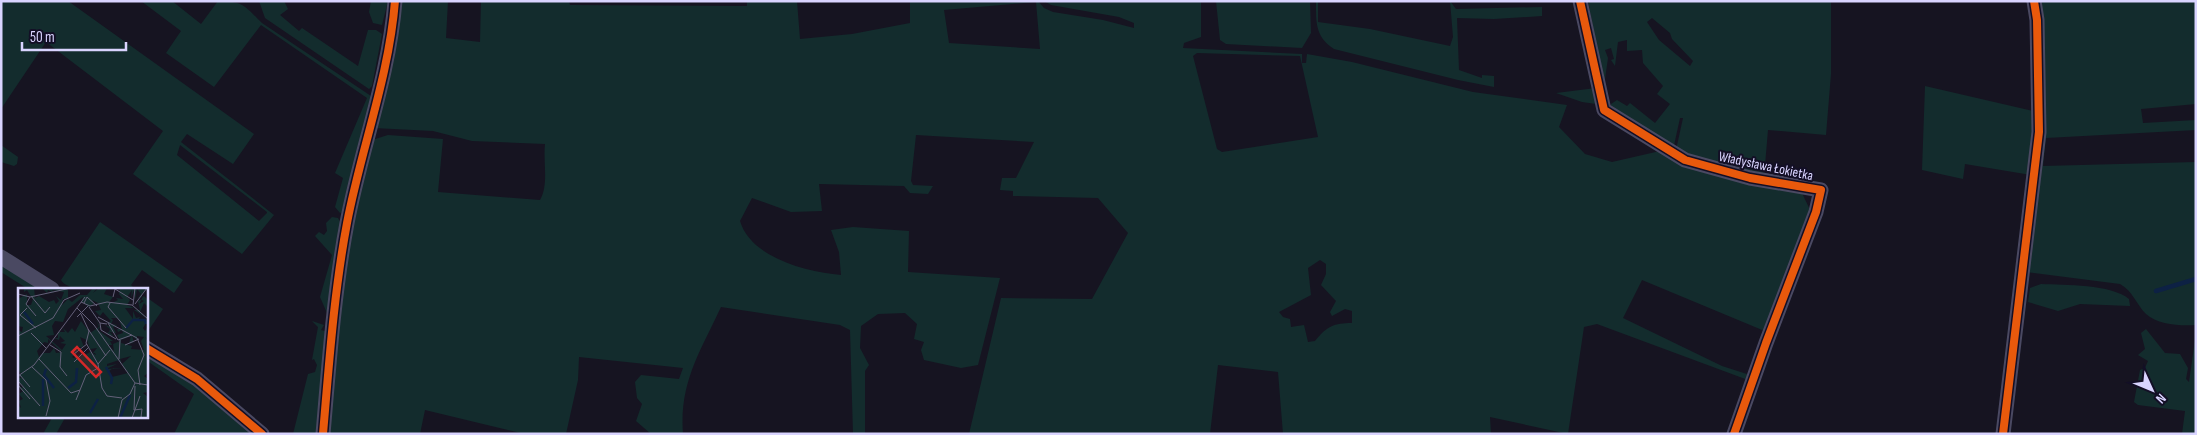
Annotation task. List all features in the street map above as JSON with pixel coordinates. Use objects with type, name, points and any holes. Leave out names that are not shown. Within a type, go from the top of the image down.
[{"type":"street","points":[[323,434],[334,320],[347,223],[377,98],[395,1]]},
{"type":"street","name":"Władysława Łokietka","points":[[1580,1],[1604,110],[1685,160],[1750,178],[1821,190],[1816,212],[1766,343],[1734,434]]},
{"type":"street","points":[[2004,434],[2039,132],[2037,20],[2034,1]]},
{"type":"street","points":[[1,256],[50,288]]},
{"type":"street","points":[[148,349],[197,379],[262,434]]},
{"type":"green space","points":[[1,1],[68,1],[254,134],[233,164],[187,134],[181,142],[274,215],[242,254],[133,174],[163,131],[46,42],[1,109]],"holes":[[[180,145],[267,212],[259,221],[177,155]]]},
{"type":"green space","points":[[141,1],[172,1],[201,24],[218,1],[234,2],[244,6],[262,23],[374,98],[348,210],[340,213],[335,207],[343,178],[335,173],[367,98],[261,25],[214,87],[166,53],[181,31]]},
{"type":"green space","points":[[259,1],[284,1],[288,9],[280,15],[299,31],[302,28],[358,66],[368,30],[376,30],[382,34],[372,86],[369,89],[265,18]]},
{"type":"green space","points":[[371,1],[388,1],[382,25],[373,23],[369,12]]},
{"type":"green space","points":[[397,1],[448,1],[446,38],[480,42],[481,1],[569,1],[570,5],[747,6],[747,1],[797,1],[800,39],[852,34],[910,23],[910,1],[1038,1],[1044,8],[1053,12],[1103,20],[1134,28],[1134,23],[1119,17],[1051,5],[1044,1],[1201,1],[1201,37],[1184,43],[1183,48],[1302,54],[1302,63],[1306,63],[1307,54],[1352,62],[1473,92],[1567,105],[1559,127],[1585,154],[1612,162],[1660,151],[1802,193],[1811,212],[1767,332],[1642,280],[1623,318],[1722,366],[1750,375],[1748,380],[1597,324],[1584,327],[1568,434],[1490,417],[1491,434],[1283,434],[1278,372],[1218,365],[1210,434],[969,434],[1001,298],[1092,299],[1128,233],[1098,198],[1013,196],[1013,191],[1000,190],[1002,178],[1016,178],[1034,142],[916,135],[911,181],[913,185],[933,186],[928,194],[910,193],[904,186],[819,184],[822,211],[791,212],[752,198],[740,221],[746,234],[768,254],[782,261],[812,270],[841,275],[839,252],[831,230],[853,227],[909,231],[908,272],[1000,278],[978,365],[961,368],[924,360],[921,350],[924,342],[914,339],[917,324],[905,313],[878,314],[861,326],[860,348],[869,365],[865,371],[865,434],[853,434],[850,330],[840,325],[721,307],[688,383],[684,399],[683,434],[651,434],[636,421],[642,404],[637,398],[635,382],[641,375],[679,379],[683,368],[579,357],[578,380],[566,434],[525,434],[425,410],[420,434],[325,434],[345,254],[372,140],[388,135],[443,139],[438,192],[540,200],[543,194],[545,144],[472,141],[433,131],[374,128]],"holes":[[[1036,2],[1040,49],[949,43],[944,10]],[[1197,53],[1300,56],[1318,137],[1222,152],[1217,149],[1193,56]],[[1320,260],[1326,264],[1326,274],[1321,285],[1336,301],[1330,312],[1332,316],[1345,309],[1352,311],[1352,323],[1331,326],[1315,341],[1308,342],[1304,325],[1291,327],[1290,319],[1283,317],[1279,312],[1311,295],[1308,268]]]},
{"type":"green space","points":[[1216,1],[1310,1],[1311,33],[1302,48],[1226,44],[1220,40]]},
{"type":"green space","points":[[1316,1],[1318,1],[1318,22],[1370,29],[1450,46],[1453,37],[1450,1],[1456,9],[1542,7],[1542,16],[1494,19],[1457,18],[1459,70],[1482,78],[1482,75],[1494,76],[1494,87],[1458,80],[1334,49],[1320,34],[1317,22]]},
{"type":"green space","points":[[1588,1],[1831,1],[1831,74],[1826,135],[1768,130],[1764,177],[1676,150],[1683,118],[1680,118],[1673,150],[1611,108],[1611,104],[1617,100],[1627,106],[1630,103],[1655,123],[1670,104],[1657,94],[1663,86],[1643,63],[1642,50],[1627,51],[1627,40],[1618,42],[1615,66],[1611,60],[1614,59],[1611,48],[1605,50],[1608,58],[1605,79],[1603,80]],"holes":[[[1652,18],[1670,33],[1672,39],[1693,61],[1690,66],[1659,40],[1647,22]]]},
{"type":"green space","points":[[2038,1],[2196,1],[2196,104],[2141,109],[2143,123],[2196,120],[2196,130],[2046,138],[2043,166],[2196,162],[2196,325],[2170,324],[2151,318],[2128,290],[2120,284],[2027,272]]},
{"type":"green space","points":[[1925,86],[2033,111],[2031,175],[1965,164],[1963,179],[1922,170]]},
{"type":"green space","points":[[1596,88],[1596,104],[1582,102],[1556,93]]},
{"type":"green space","points":[[1,145],[18,157],[17,164],[14,166],[1,162]]},
{"type":"green space","points":[[332,217],[338,218],[342,226],[327,313],[320,297],[332,255],[315,236],[319,232],[324,235],[327,231],[326,223]]},
{"type":"green space","points":[[100,222],[183,280],[174,293],[142,270],[131,285],[134,288],[74,288],[66,285],[61,280]]},
{"type":"green space","points":[[1,262],[43,288],[26,288],[1,272]]},
{"type":"green space","points":[[2041,284],[2087,286],[2111,290],[2129,299],[2130,306],[2080,304],[2058,311],[2028,302],[2030,288]]},
{"type":"green space","points":[[148,298],[163,309],[148,331]]},
{"type":"green space","points":[[312,321],[324,325],[321,330],[325,331],[317,434],[293,434],[308,374],[315,372],[317,365],[314,359],[312,360],[318,327]]},
{"type":"green space","points":[[2146,329],[2165,353],[2180,354],[2188,368],[2186,379],[2189,382],[2196,333],[2196,434],[2182,434],[2185,411],[2138,405],[2134,402],[2140,370],[2145,368],[2148,361],[2138,355],[2145,349],[2141,333]]},
{"type":"green space","points":[[148,354],[199,388],[256,434],[174,434],[194,394],[148,361]]},
{"type":"green space","points":[[52,418],[65,418],[56,434],[43,434]]},
{"type":"waterway","points":[[2156,291],[2196,279]]},
{"type":"cycle path","points":[[323,434],[332,328],[342,249],[353,195],[387,57],[395,1]]},
{"type":"cycle path","points":[[1580,1],[1604,110],[1685,160],[1750,178],[1821,190],[1816,212],[1766,343],[1734,434]]},
{"type":"cycle path","points":[[2003,434],[2039,132],[2037,20],[2034,1]]},
{"type":"cycle path","points":[[148,349],[197,379],[262,434]]}]
